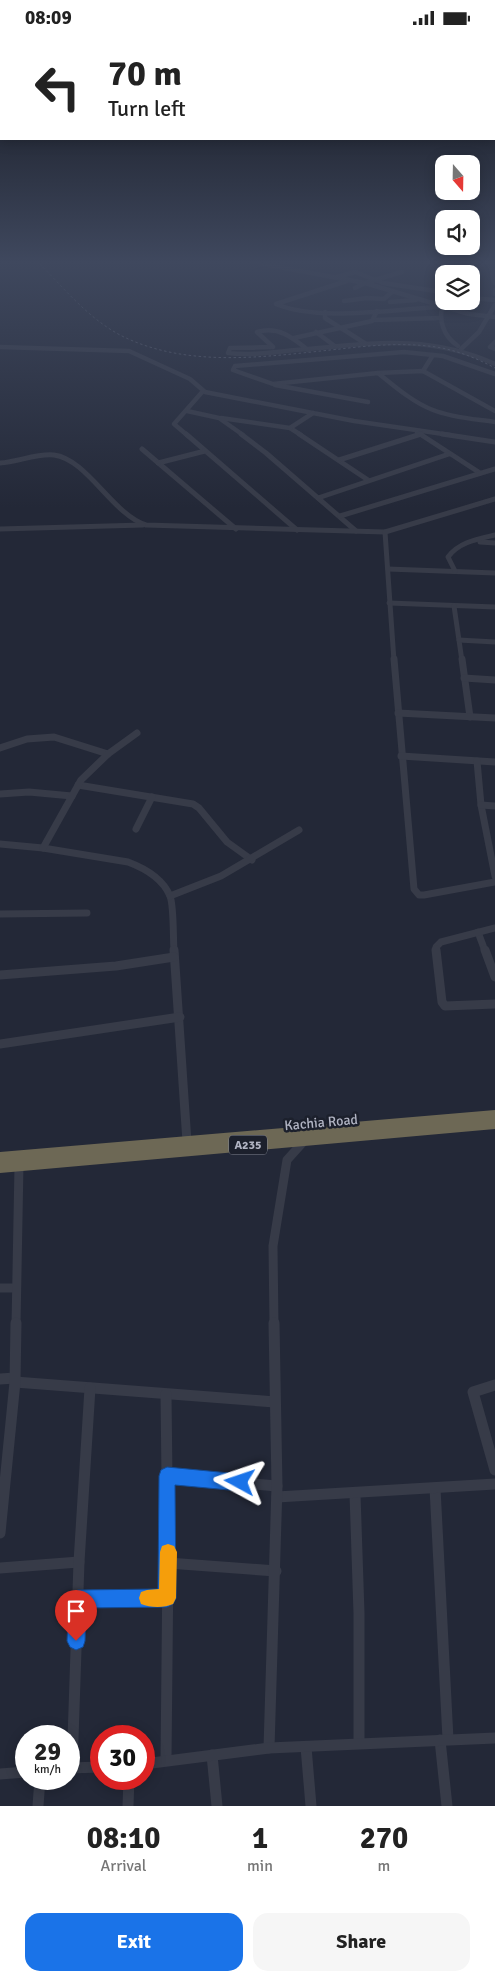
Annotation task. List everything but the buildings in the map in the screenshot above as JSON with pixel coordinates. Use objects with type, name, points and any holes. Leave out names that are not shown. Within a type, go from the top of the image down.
[{"type":"highway","name":"Kachia Road","points":[[0,1158],[495,1115]]},
{"type":"highway","name":"Kachia Road","points":[[0,1167],[495,1123]]},
{"type":"street","points":[[268,343],[278,353]]},
{"type":"street","points":[[299,343],[308,350]]},
{"type":"street","points":[[330,343],[336,347]]},
{"type":"street","points":[[272,347],[231,348],[228,353],[278,353],[397,343]]},
{"type":"street","points":[[416,343],[460,349],[495,362]]},
{"type":"street","points":[[451,343],[460,349]]},
{"type":"street","points":[[460,349],[467,343]]},
{"type":"street","points":[[0,347],[129,351],[190,379],[203,391],[313,413],[495,442]]},
{"type":"street","points":[[368,402],[290,389],[233,370],[235,366],[404,352],[454,359],[495,374]]},
{"type":"street","points":[[422,371],[433,355]]},
{"type":"street","points":[[274,384],[378,373],[422,371],[495,411]]},
{"type":"street","points":[[378,373],[397,388],[432,410],[454,416],[495,422]]},
{"type":"street","points":[[203,391],[174,424],[297,530]]},
{"type":"street","points":[[187,411],[219,418],[290,428],[368,480]]},
{"type":"street","points":[[290,428],[313,413]]},
{"type":"street","points":[[219,418],[266,453],[356,531]]},
{"type":"street","points":[[413,429],[448,454],[480,473]]},
{"type":"street","points":[[338,460],[421,434]]},
{"type":"street","points":[[142,449],[236,529]]},
{"type":"street","points":[[158,463],[205,451]]},
{"type":"street","points":[[318,498],[448,454]]},
{"type":"street","points":[[0,463],[18,462],[52,455],[63,457],[86,475],[123,511],[143,525]]},
{"type":"street","points":[[340,516],[495,469]]},
{"type":"street","points":[[0,529],[143,525],[385,532],[495,499]]},
{"type":"street","points":[[385,532],[401,756],[414,889],[416,893],[424,895],[495,882]]},
{"type":"street","points":[[455,571],[448,557],[451,552],[457,547],[495,535]]},
{"type":"street","points":[[474,541],[495,543]]},
{"type":"street","points":[[388,569],[495,573]]},
{"type":"street","points":[[389,603],[495,607]]},
{"type":"street","points":[[454,606],[470,717]]},
{"type":"street","points":[[459,640],[495,642]]},
{"type":"street","points":[[464,678],[495,679]]},
{"type":"street","points":[[398,713],[495,718]]},
{"type":"street","points":[[43,848],[78,785],[108,754],[137,733]]},
{"type":"street","points":[[0,748],[26,739],[54,737],[108,754]]},
{"type":"street","points":[[401,756],[495,762]]},
{"type":"street","points":[[477,761],[481,805],[495,876]]},
{"type":"street","points":[[78,785],[186,802],[199,808],[227,842],[252,860]]},
{"type":"street","points":[[0,794],[29,792],[72,796]]},
{"type":"street","points":[[136,829],[152,797]]},
{"type":"street","points":[[481,805],[495,806]]},
{"type":"street","points":[[170,896],[210,882],[252,860],[299,830]]},
{"type":"street","points":[[1,846],[43,848],[128,862],[139,866],[157,878],[170,896],[180,1017],[187,1142]]},
{"type":"street","points":[[0,915],[60,912],[87,913]]},
{"type":"street","points":[[495,928],[441,941],[436,945],[442,1002],[445,1006],[495,1004]]},
{"type":"street","points":[[478,933],[495,977]]},
{"type":"street","points":[[0,976],[116,966],[174,957]]},
{"type":"street","points":[[0,1043],[180,1017]]},
{"type":"street","points":[[269,1748],[277,1491],[273,1246],[287,1160],[305,1140]]},
{"type":"street","points":[[0,1533],[2,1491],[15,1380],[19,1165]]},
{"type":"street","points":[[0,1288],[16,1288]]},
{"type":"street","points":[[0,1379],[275,1402]]},
{"type":"street","points":[[495,1385],[472,1392],[495,1470]]},
{"type":"street","points":[[72,1725],[79,1562],[90,1388]]},
{"type":"street","points":[[166,1394],[168,1563],[166,1761]]},
{"type":"street","points":[[167,1476],[277,1491],[355,1494],[495,1484]]},
{"type":"street","points":[[435,1488],[447,1806]]},
{"type":"street","points":[[355,1494],[359,1613],[359,1743]]},
{"type":"street","points":[[0,1568],[79,1562]]},
{"type":"street","points":[[168,1563],[276,1571]]},
{"type":"street","points":[[78,1599],[167,1598]]},
{"type":"street","points":[[155,1762],[269,1748],[495,1738]]},
{"type":"street","points":[[306,1747],[311,1806]]},
{"type":"street","points":[[212,1755],[217,1806]]},
{"type":"street","points":[[0,1774],[15,1773]]},
{"type":"street","points":[[38,1806],[39,1790]]},
{"type":"street","points":[[128,1806],[129,1790]]},
{"type":"railway","points":[[139,343],[176,353],[203,357],[231,358],[286,355],[379,345],[417,345],[456,352],[495,368]]},
{"type":"slow traffic","points":[[147,1598],[167,1598],[168,1552]]},
{"type":"route","points":[[76,1641],[78,1599],[167,1598],[167,1476],[240,1482]]}]
